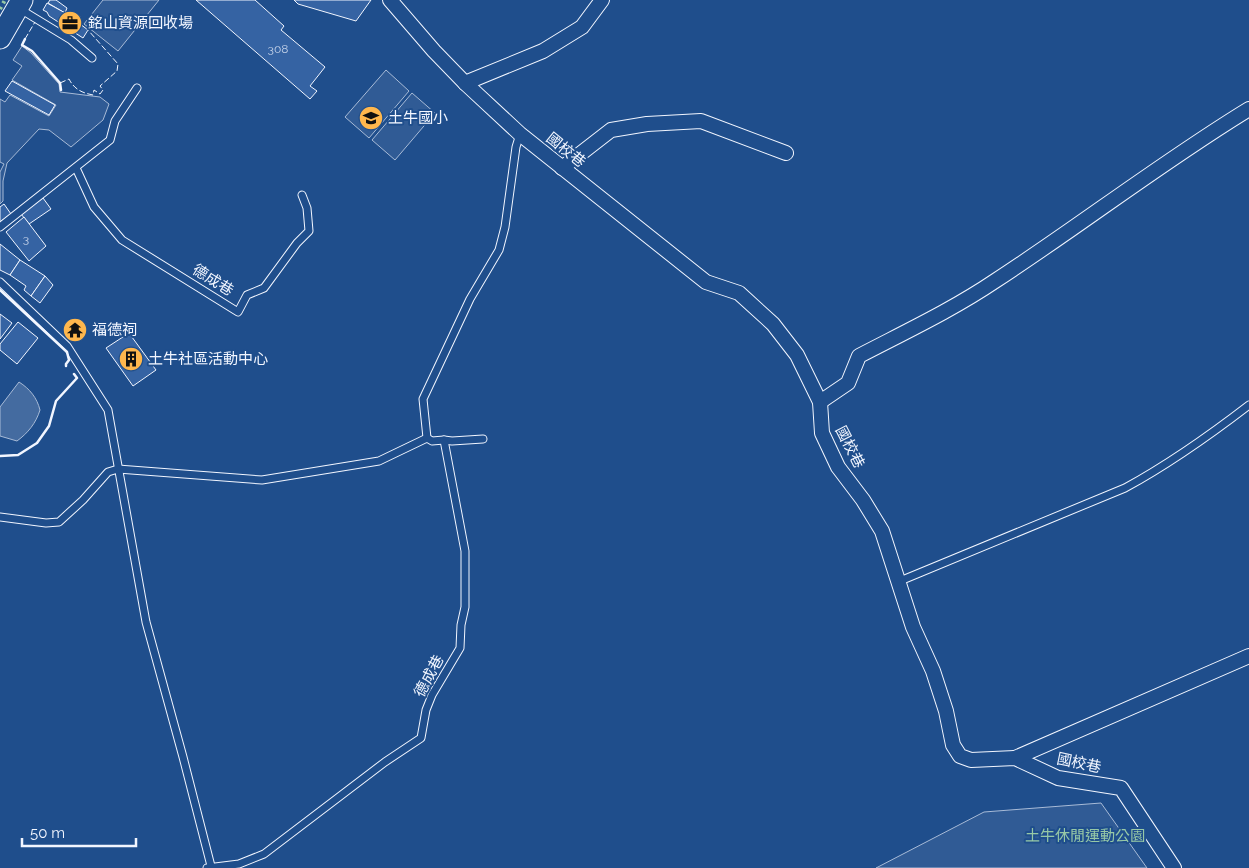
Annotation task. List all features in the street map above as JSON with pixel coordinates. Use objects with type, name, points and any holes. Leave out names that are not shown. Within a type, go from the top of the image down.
[{"type":"main road","points":[[0,38],[20,4]]},
{"type":"street","name":"國校巷","points":[[390,0],[434,51],[465,83],[520,134],[706,282],[738,293],[773,324],[797,355],[820,402],[822,433],[838,468],[864,500],[882,531],[900,581],[913,627],[933,672],[953,746],[960,756],[971,760],[1015,758],[1058,778],[1121,788],[1174,868]]},
{"type":"street","points":[[465,83],[543,51],[582,27],[602,0]]},
{"type":"street","points":[[820,402],[848,384],[859,356],[926,321],[994,282],[1204,137],[1249,109]]},
{"type":"street","points":[[562,168],[612,130],[647,124],[701,121],[786,153]]},
{"type":"street","points":[[1015,758],[1249,656]]},
{"type":"lane","points":[[20,4],[71,40],[92,58]]},
{"type":"lane","points":[[0,227],[110,140],[115,120],[137,88]]},
{"type":"lane","points":[[427,438],[423,399],[470,299],[499,250],[505,228],[516,147],[520,134]]},
{"type":"lane","name":"德成巷","points":[[76,168],[94,208],[122,240],[238,312],[247,296],[264,288],[297,243],[309,230],[307,208],[302,195]]},
{"type":"lane","name":"德成巷","points":[[0,282],[67,346],[108,410],[146,622],[183,757],[209,867],[239,864],[264,854],[385,762],[421,738],[426,710],[432,695],[460,648],[461,625],[465,607],[465,551],[444,440]]},
{"type":"lane","points":[[900,581],[1125,488],[1156,472],[1249,405]]},
{"type":"lane","points":[[427,438],[432,441],[483,439]]},
{"type":"lane","points":[[0,517],[46,523],[59,522],[83,500],[108,472],[118,469],[262,480],[379,461],[427,438]]},
{"type":"shaded area","points":[[103,0],[159,0],[118,51],[84,24]]},
{"type":"shaded area","points":[[22,46],[31,53],[59,84],[60,92],[100,97],[109,104],[103,120],[71,147],[49,130],[39,129],[7,163],[3,181],[3,201],[0,204],[0,172],[4,164],[0,162],[0,99],[5,102],[10,95],[49,116],[56,105],[12,80],[22,66],[13,60]]},
{"type":"shaded area","points":[[386,70],[409,91],[369,138],[345,117]]},
{"type":"shaded area","points":[[412,93],[435,113],[395,160],[372,140]]},
{"type":"shaded area","points":[[19,382],[32,394],[40,410],[31,427],[17,441],[0,436],[0,407]]},
{"type":"shaded area","name":"土牛休閒運動公園","points":[[1101,803],[1147,868],[876,868],[984,812]]},
{"type":"building","points":[[50,0],[56,0],[67,8],[65,13],[48,3]]},
{"type":"building","points":[[196,0],[255,0],[284,26],[281,30],[325,67],[310,86],[317,91],[310,99]]},
{"type":"building","points":[[294,0],[371,0],[356,21],[298,4]]},
{"type":"building","name":"銘山資源回收場","points":[[47,3],[67,14],[88,30],[83,38],[49,16],[43,10]]},
{"type":"building","points":[[12,81],[55,105],[49,115],[5,91]]},
{"type":"building","points":[[43,198],[51,209],[29,224],[21,214]]},
{"type":"building","points":[[4,204],[11,214],[0,222],[0,207]]},
{"type":"building","points":[[24,217],[46,246],[29,261],[6,232]]},
{"type":"building","points":[[0,244],[20,260],[10,275],[0,270]]},
{"type":"building","points":[[20,260],[45,276],[31,296],[24,290],[26,286],[10,275]]},
{"type":"building","points":[[45,276],[53,285],[40,303],[31,296]]},
{"type":"building","points":[[0,314],[12,323],[0,339]]},
{"type":"building","points":[[18,322],[38,338],[17,364],[0,350],[0,344]]},
{"type":"building","name":"土牛社區活動中心","points":[[129,333],[156,370],[133,386],[106,348]]},
{"type":"hedge","points":[[0,9],[5,0]]},
{"type":"fence","points":[[25,39],[35,22]]},
{"type":"fence","points":[[60,83],[69,79],[82,92],[93,95],[94,90],[100,94],[103,90],[100,86],[117,71],[118,64],[88,30]]},
{"type":"wall","points":[[25,39],[22,45],[32,51],[60,83],[61,90]]},
{"type":"wall","points":[[0,290],[67,352],[69,360],[66,366]]},
{"type":"wall","points":[[0,456],[18,455],[37,443],[49,426],[56,401],[77,378],[74,374]]},
{"type":"place","name":"銘山資源回收場","points":[[70,23]]},
{"type":"place","name":"土牛國小","points":[[371,118]]},
{"type":"place","name":"福德祠","points":[[75,330]]},
{"type":"place","name":"土牛社區活動中心","points":[[131,359]]}]
